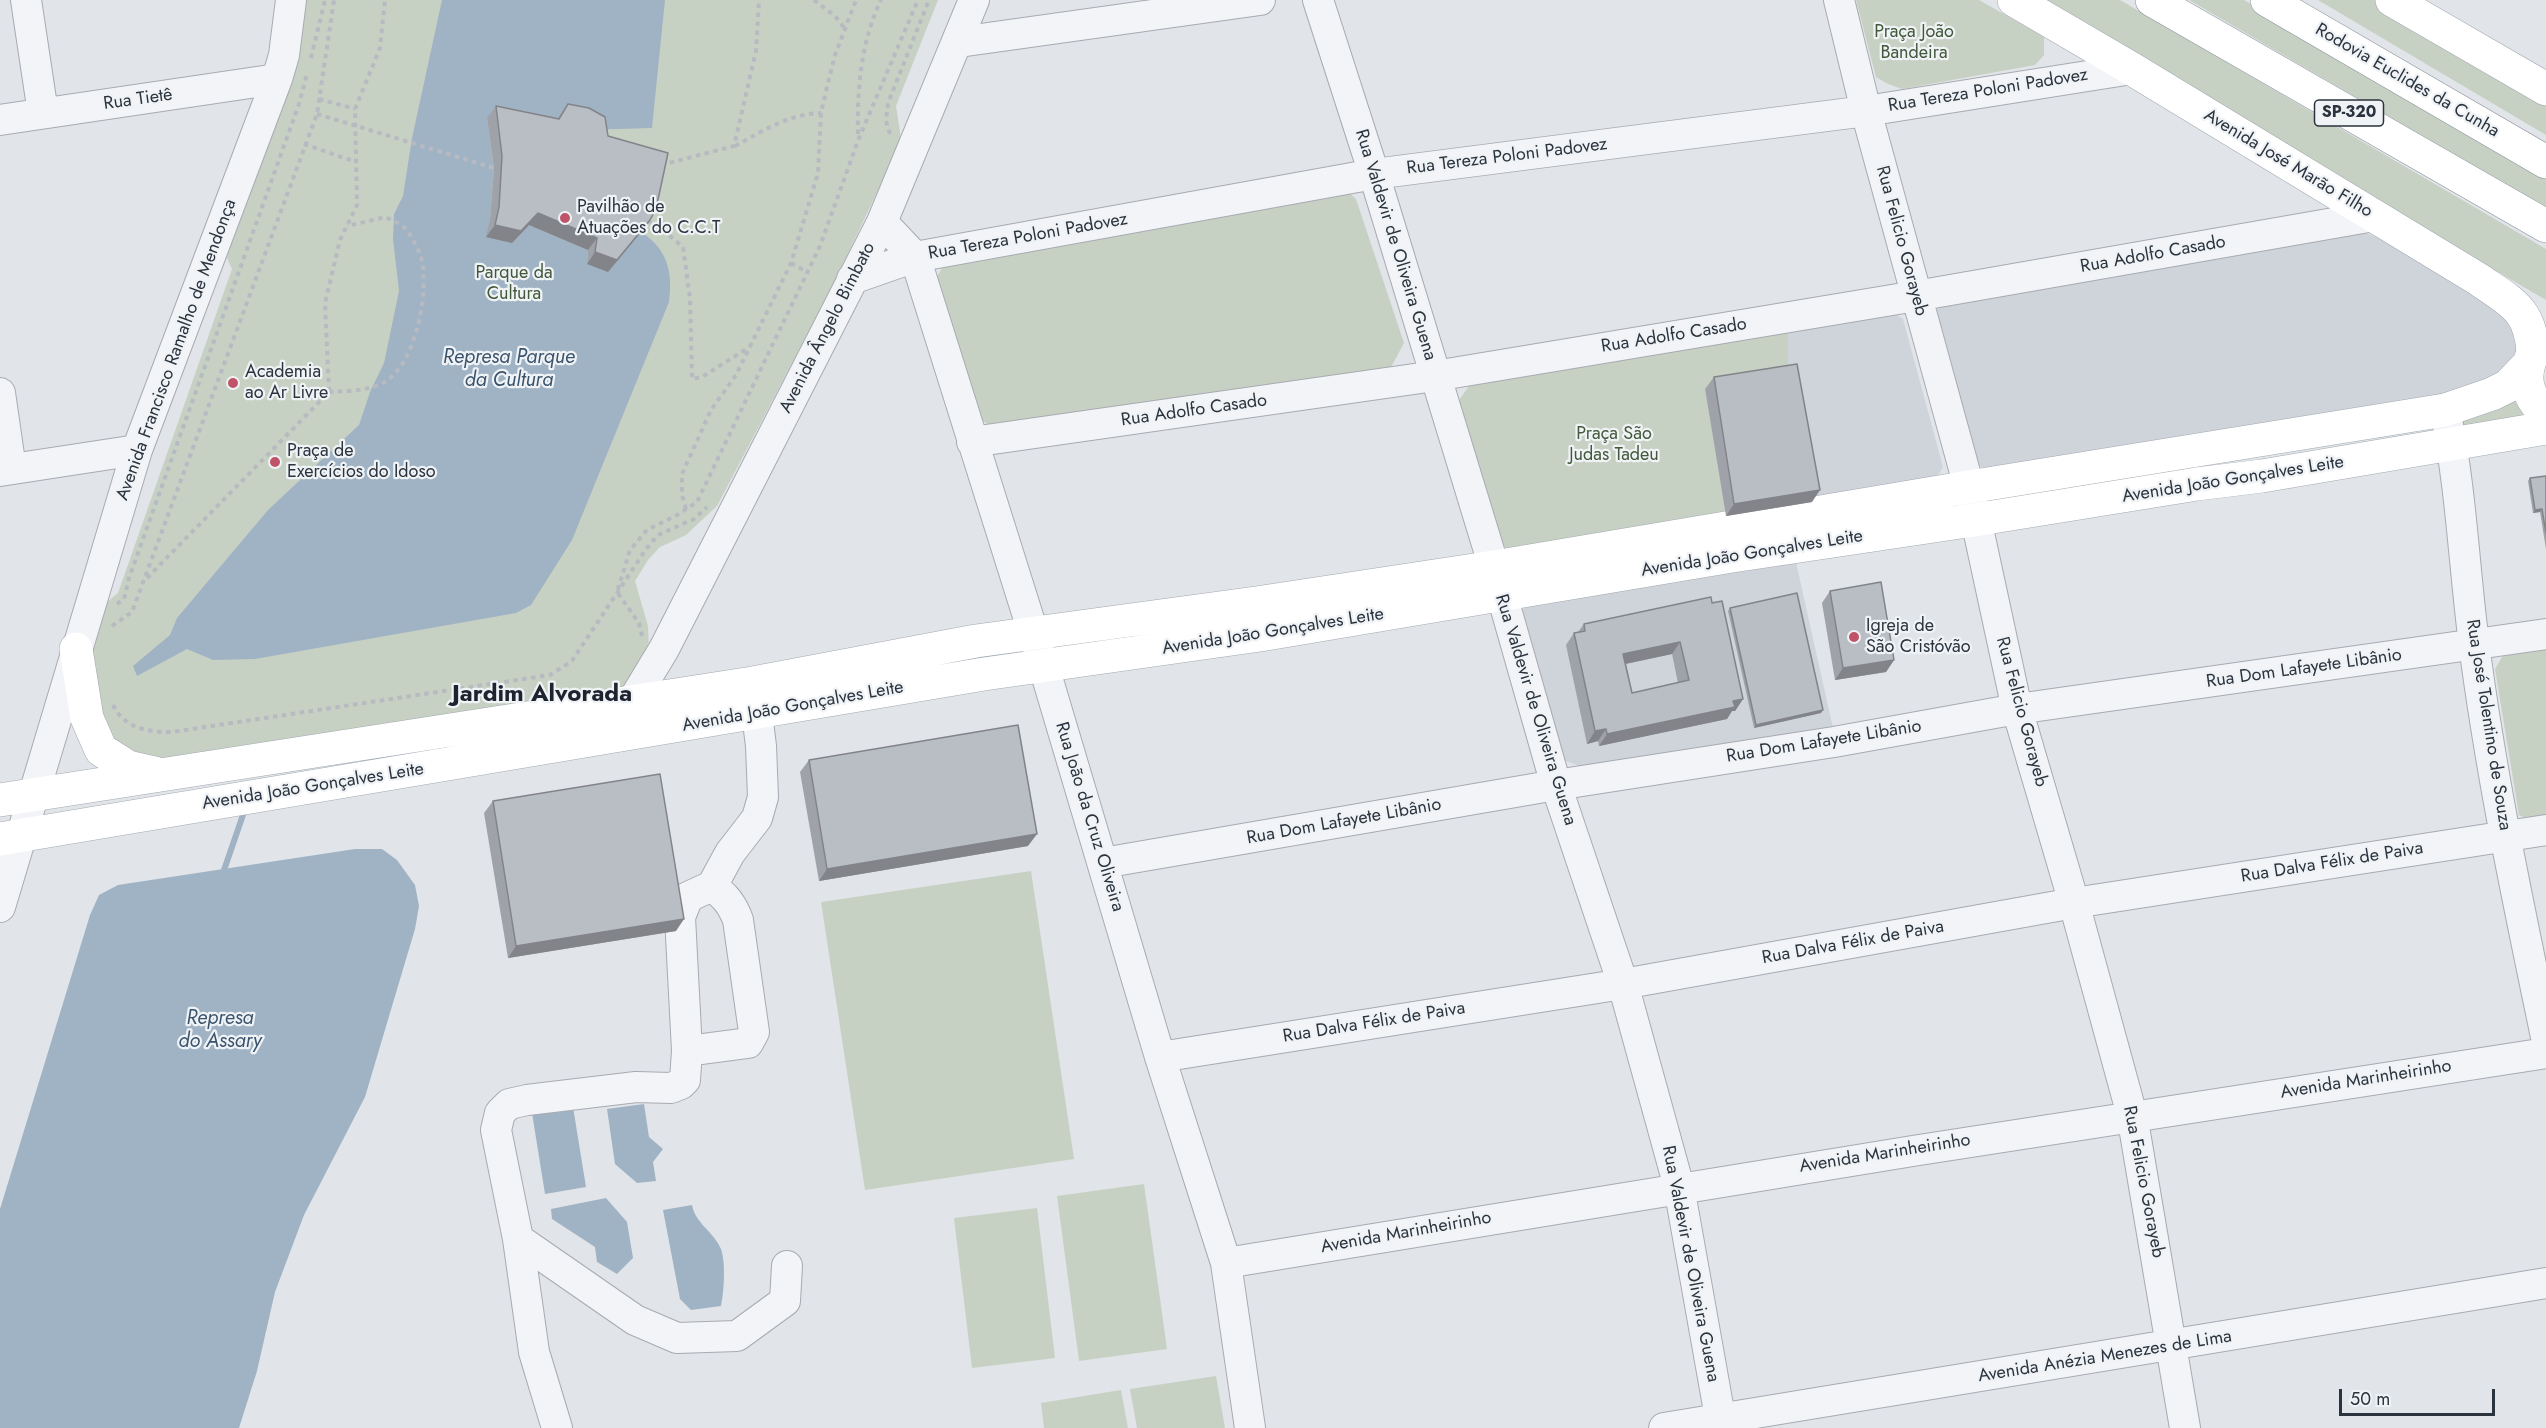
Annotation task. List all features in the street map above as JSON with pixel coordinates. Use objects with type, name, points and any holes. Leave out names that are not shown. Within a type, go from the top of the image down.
[{"type":"main road","name":"Avenida José Marão Filho","points":[[2014,0],[2478,279],[2513,304],[2526,318],[2536,353],[2526,379],[2529,392],[2535,404],[2546,414]]},
{"type":"main road","name":"SP-320","points":[[2152,0],[2546,226]]},
{"type":"main road","name":"Rodovia Euclides da Cunha","points":[[2267,0],[2546,162]]},
{"type":"main road","points":[[2392,0],[2546,89]]},
{"type":"main road","name":"Avenida João Gonçalves Leite","points":[[0,800],[688,692],[755,699],[1044,667],[1260,635],[1497,581],[1729,542],[1969,487],[2445,410],[2508,386],[2536,353]]},
{"type":"main road","name":"Avenida João Gonçalves Leite","points":[[1729,542],[1974,520],[2452,446],[2546,428]]},
{"type":"main road","points":[[2193,451],[2197,484]]},
{"type":"main road","name":"Avenida João Gonçalves Leite","points":[[10,838],[755,699],[976,641],[1256,603],[1497,581]]},
{"type":"main road","points":[[1256,603],[1260,635]]},
{"type":"main road","points":[[976,641],[984,674]]},
{"type":"main road","points":[[76,648],[87,718],[101,750],[128,767],[166,775]]},
{"type":"street","points":[[26,0],[43,114]]},
{"type":"street","name":"Avenida Francisco Ramalho de Mendonça","points":[[0,908],[10,838],[32,794],[137,450],[277,79],[284,55],[291,0]]},
{"type":"street","name":"Avenida Ângelo Bimbato","points":[[632,702],[652,647],[882,222],[974,0]]},
{"type":"street","points":[[958,42],[1260,0]]},
{"type":"street","name":"Rua Valdevir de Oliveira Guena","points":[[1318,0],[1374,174],[1556,785],[1623,984],[1679,1187],[1721,1424]]},
{"type":"street","name":"Rua Felicio Gorayeb","points":[[1839,0],[1866,111],[1969,487],[1974,520],[2017,709],[2074,903],[2132,1115],[2173,1346],[2185,1428]]},
{"type":"street","name":"Rua Tereza Poloni Padovez","points":[[852,279],[915,257],[1374,174],[1866,111],[2132,69]]},
{"type":"street","name":"Rua Tietê","points":[[0,120],[277,79]]},
{"type":"street","name":"Rua Adolfo Casado","points":[[972,442],[1435,376],[1916,296],[2374,216]]},
{"type":"street","name":"Rua João da Cruz Oliveira","points":[[882,222],[915,257],[1044,667],[1160,1057],[1226,1263],[1250,1428]]},
{"type":"street","points":[[0,393],[5,470],[137,450]]},
{"type":"street","name":"Rua José Tolentino de Souza","points":[[2445,410],[2452,446],[2474,645],[2505,836],[2546,1037]]},
{"type":"street","name":"Rua Dom Lafayete Libânio","points":[[1103,863],[1556,785],[1834,742],[2017,709],[2546,634]]},
{"type":"street","points":[[652,647],[688,692]]},
{"type":"street","points":[[557,1428],[534,1352],[518,1239],[496,1130],[500,1113],[508,1104],[527,1100],[636,1087],[671,1088],[681,1084],[687,1073],[687,1051],[680,917],[688,897],[712,886],[730,853],[757,818],[763,797],[755,699]]},
{"type":"street","name":"Rua Dalva Félix de Paiva","points":[[1160,1057],[1623,984],[2074,903],[2546,830]]},
{"type":"street","points":[[687,1051],[748,1043],[754,1032],[738,920],[726,897],[712,886]]},
{"type":"street","name":"Avenida Marinheirinho","points":[[1226,1263],[1679,1187],[2132,1115],[2546,1053]]},
{"type":"street","points":[[518,1239],[635,1320],[676,1338],[737,1336],[785,1301],[787,1266]]},
{"type":"street","name":"Avenida Anézia Menezes de Lima","points":[[1664,1428],[1721,1424],[2546,1283]]},
{"type":"path","points":[[110,609],[124,599],[129,578],[300,104],[325,0]]},
{"type":"path","points":[[109,633],[114,623],[132,612],[317,114],[334,0]]},
{"type":"path","points":[[329,392],[325,303],[340,240],[357,205],[356,109],[380,48],[385,0]]},
{"type":"path","points":[[734,146],[756,51],[759,0]]},
{"type":"path","points":[[814,0],[835,16],[846,30]]},
{"type":"path","points":[[686,509],[682,495],[682,474],[711,410],[736,375],[791,263],[818,173],[821,113],[835,55],[856,0]]},
{"type":"path","points":[[859,138],[859,78],[881,0]]},
{"type":"path","points":[[617,592],[630,550],[647,530],[697,502],[820,246],[859,138],[918,0]]},
{"type":"path","points":[[888,141],[890,132],[886,121],[888,103],[929,0]]},
{"type":"path","points":[[318,99],[356,109]]},
{"type":"path","points":[[660,165],[734,146],[802,114],[821,113]]},
{"type":"path","points":[[317,114],[494,168]]},
{"type":"path","points":[[304,144],[356,162]]},
{"type":"path","points":[[144,581],[329,392],[359,390],[384,382],[401,367],[412,343],[421,314],[423,283],[421,256],[407,230],[386,217],[347,226]]},
{"type":"path","points":[[647,220],[658,226],[683,247],[690,298],[692,379],[702,377],[748,348]]},
{"type":"path","points":[[791,263],[807,272]]},
{"type":"path","points":[[111,699],[116,711],[132,726],[148,732],[172,732],[550,675],[572,661],[646,549],[658,535],[694,519],[705,510],[710,499]]},
{"type":"path","points":[[617,592],[639,623],[642,633],[652,647]]},
{"type":"shaded area","points":[[2365,233],[2388,241],[2507,308],[2520,348],[2503,373],[2448,398],[1990,470],[1977,465],[1932,315],[1948,299]]},
{"type":"shaded area","points":[[1889,310],[1903,319],[1943,467],[1936,479],[1726,516],[1705,389],[1788,326]]},
{"type":"shaded area","points":[[1795,558],[1833,728],[1585,768],[1560,759],[1519,614],[1531,601]]},
{"type":"green space","name":"Parque da Cultura","points":[[299,0],[938,0],[896,106],[901,139],[897,150],[833,285],[717,506],[686,535],[660,547],[648,560],[635,581],[648,626],[649,651],[621,693],[176,763],[114,749],[88,704],[95,606],[107,602],[118,593],[232,269],[227,258],[229,240]]},
{"type":"green space","name":"Praça João Bandeira","points":[[1856,0],[1979,0],[2044,37],[2044,55],[2035,65],[1902,89],[1876,77]]},
{"type":"green space","points":[[2030,0],[2120,0],[2546,249],[2546,300]]},
{"type":"green space","points":[[2189,0],[2244,0],[2546,175],[2546,208]]},
{"type":"green space","points":[[2318,0],[2379,0],[2546,96],[2546,135]]},
{"type":"green space","points":[[1346,190],[1356,199],[1404,343],[1389,371],[992,428],[975,414],[935,280],[945,263]]},
{"type":"green space","name":"Praça São Judas Tadeu","points":[[1788,326],[1788,376],[1705,389],[1726,516],[1513,552],[1497,542],[1459,400],[1472,382]]},
{"type":"green space","points":[[2512,391],[2523,408],[2525,420],[2465,432],[2459,418]]},
{"type":"green space","points":[[2546,644],[2546,823],[2536,824],[2519,815],[2495,669],[2506,650]]},
{"type":"green space","points":[[1031,871],[1074,1159],[865,1190],[821,902]]},
{"type":"green space","points":[[1144,1184],[1167,1349],[1079,1361],[1057,1196]]},
{"type":"green space","points":[[1037,1208],[1055,1358],[972,1368],[954,1218]]},
{"type":"green space","points":[[1216,1376],[1225,1428],[1137,1428],[1130,1389]]},
{"type":"green space","points":[[1121,1390],[1128,1428],[1044,1428],[1041,1403]]},
{"type":"water","name":"Represa Parque da Cultura","points":[[442,0],[665,0],[652,128],[551,131],[487,118],[494,168],[487,237],[529,225],[588,250],[587,264],[615,263],[641,232],[657,246],[667,262],[670,281],[669,302],[572,540],[531,605],[516,613],[255,659],[213,660],[187,649],[137,676],[133,666],[170,635],[177,618],[268,510],[359,425],[370,392],[384,363],[399,291],[393,239],[394,214],[403,196],[412,138]]},
{"type":"water","name":"Represa do Assary","points":[[355,849],[382,849],[397,860],[415,885],[419,906],[415,929],[365,1097],[304,1215],[275,1292],[257,1371],[239,1428],[0,1428],[0,1209],[90,915],[99,895],[118,885]]},
{"type":"water","points":[[644,1104],[649,1137],[663,1149],[653,1162],[656,1181],[637,1183],[615,1164],[607,1109]]},
{"type":"water","points":[[573,1107],[586,1187],[545,1194],[532,1113]]},
{"type":"water","points":[[606,1198],[627,1222],[633,1258],[617,1274],[597,1262],[595,1247],[552,1219],[551,1209]]},
{"type":"water","points":[[692,1205],[697,1217],[721,1249],[724,1278],[721,1306],[691,1310],[680,1299],[663,1210]]},
{"type":"building","points":[[568,104],[589,108],[605,117],[608,136],[668,153],[656,209],[650,220],[617,260],[595,252],[597,238],[538,213],[521,231],[495,225],[499,207],[502,156],[496,106],[559,119]]},
{"type":"building","points":[[1797,364],[1820,490],[1734,504],[1714,377]]},
{"type":"building","points":[[2546,476],[2546,533],[2542,509],[2535,510],[2530,478]]},
{"type":"building","name":"Igreja de São Cristóvão","points":[[1881,582],[1894,660],[1843,668],[1830,591]]},
{"type":"building","points":[[1797,593],[1823,710],[1756,725],[1730,608]]},
{"type":"building","points":[[1711,597],[1712,603],[1722,601],[1743,699],[1733,701],[1735,707],[1607,734],[1606,729],[1595,731],[1574,633],[1585,631],[1584,624]],"holes":[[[1680,642],[1689,680],[1632,693],[1623,654]]]},
{"type":"building","points":[[1018,725],[1037,834],[827,869],[809,760]]},
{"type":"building","points":[[660,774],[684,919],[516,946],[493,801]]},
{"type":"waterway","points":[[222,876],[245,809]]},
{"type":"place","name":"Pavilhão de Atuações do C.C.T","points":[[565,218]]},
{"type":"place","name":"Academia ao Ar Livre","points":[[233,383]]},
{"type":"place","name":"Praça de Exercícios do Idoso","points":[[275,462]]},
{"type":"place","name":"Igreja de São Cristóvão","points":[[1854,637]]},
{"type":"district","name":"Jardim Alvorada","points":[[542,695]]}]
